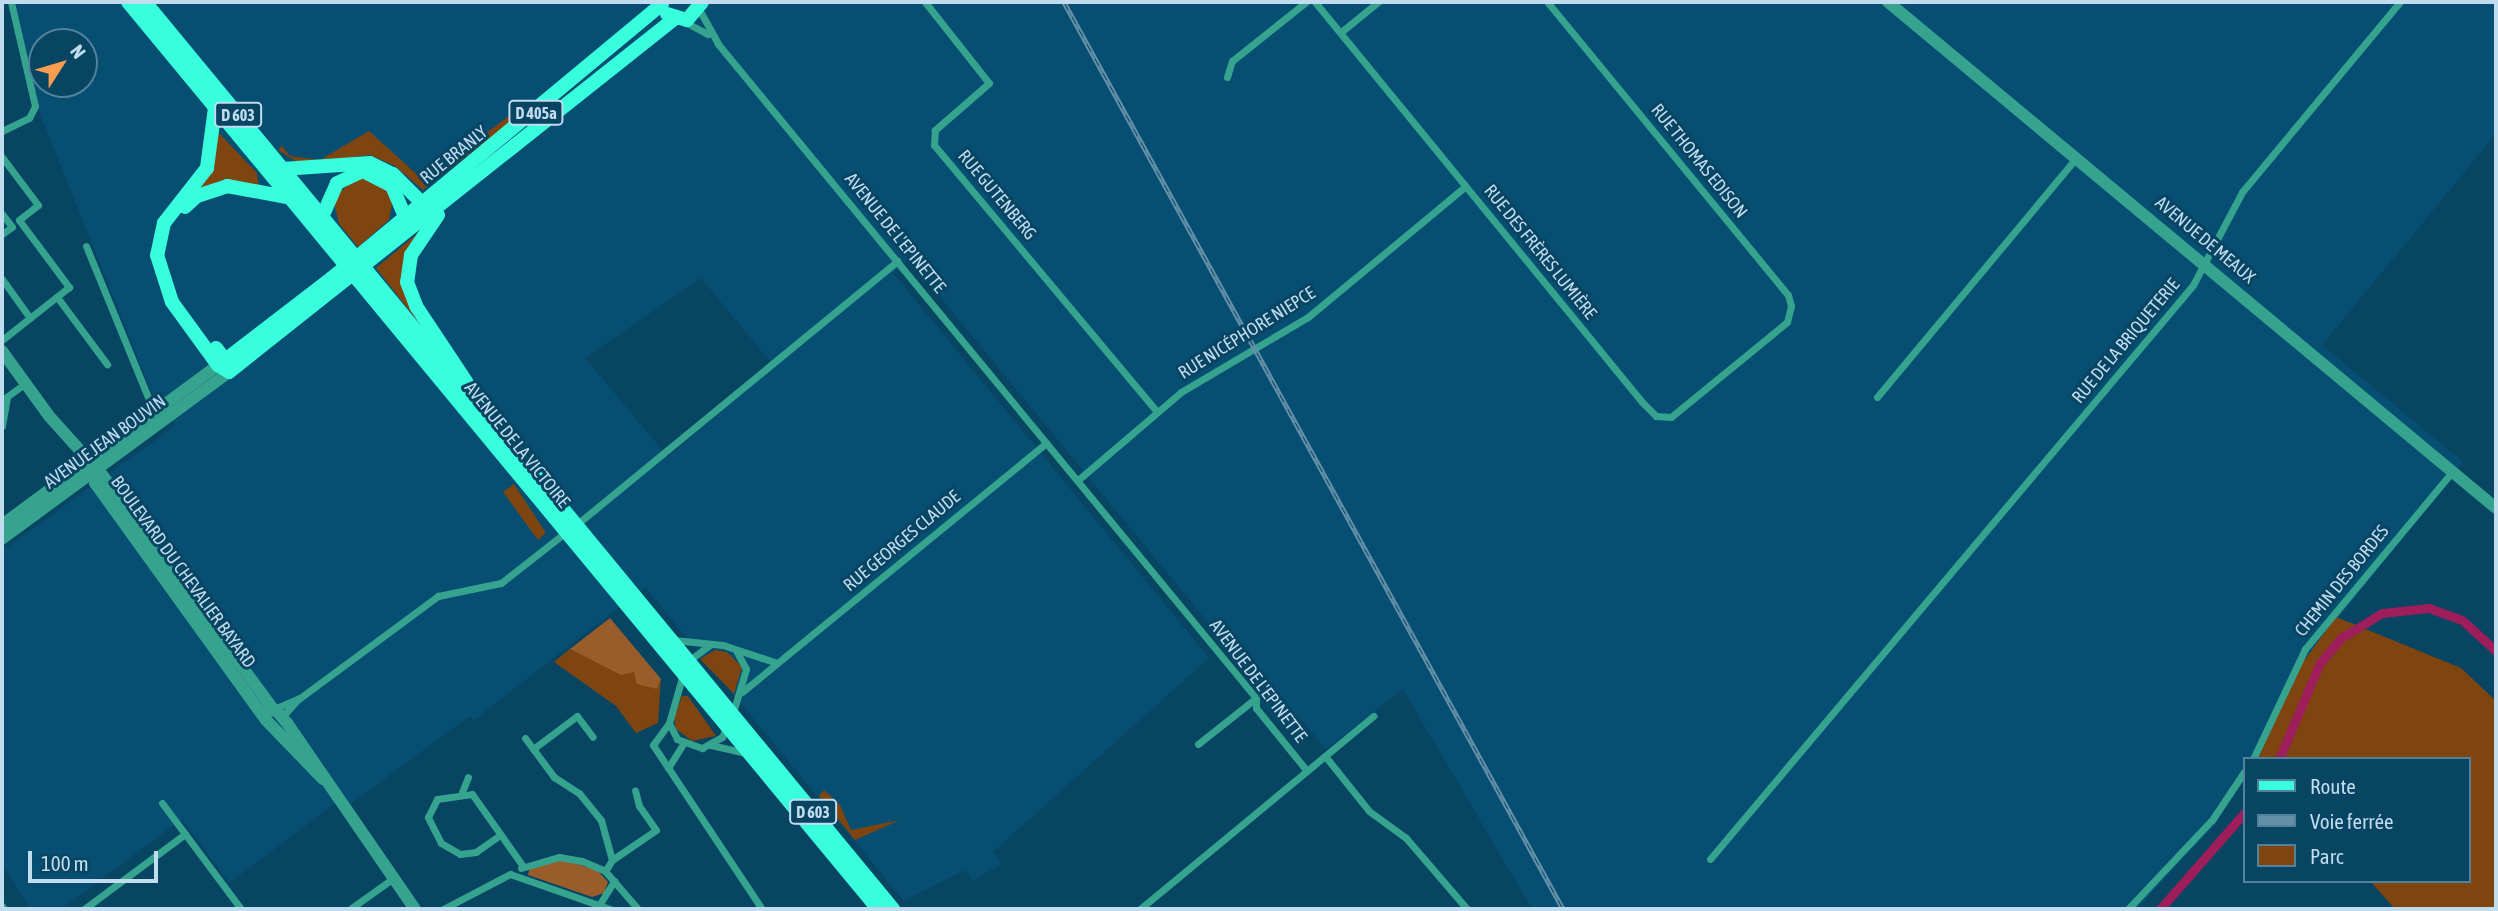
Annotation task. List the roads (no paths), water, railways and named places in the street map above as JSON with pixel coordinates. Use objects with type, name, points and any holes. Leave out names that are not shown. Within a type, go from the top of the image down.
[{"type":"main road","name":"AVENUE DE LA VICTOIRE","points":[[128,2],[287,197],[339,248],[497,451],[636,598],[894,909]]},
{"type":"main road","name":"AVENUE DE LA VICTOIRE","points":[[145,2],[322,217],[339,248]]},
{"type":"main road","points":[[662,3],[677,20]]},
{"type":"main road","name":"RUE BRANLY","points":[[336,284],[407,219],[662,3]]},
{"type":"main road","name":"RUE BRANLY","points":[[336,284],[450,200],[677,20],[701,6]]},
{"type":"main road","points":[[215,108],[207,168],[164,223],[157,256],[172,302],[224,366]]},
{"type":"main road","points":[[282,169],[370,163],[393,174],[424,205]]},
{"type":"main road","points":[[322,217],[337,183],[363,171],[392,186],[407,219]]},
{"type":"main road","points":[[224,366],[174,289],[166,260],[169,233],[183,209],[215,189],[249,188],[287,197]]},
{"type":"main road","points":[[450,200],[411,255],[407,282],[416,306],[495,430]]},
{"type":"main road","points":[[224,366],[336,284]]},
{"type":"main road","name":"AVENUE DE LA VICTOIRE","points":[[374,292],[495,430],[682,677],[878,909]]},
{"type":"street","points":[[2,8],[11,2],[34,111],[2,131]]},
{"type":"street","name":"RUE GUTENBERG","points":[[925,2],[989,83],[935,130],[934,145],[1157,412]]},
{"type":"street","points":[[1227,77],[1232,61],[1306,2]]},
{"type":"street","name":"RUE DES FRÈRES LUMIÈRE","points":[[1315,2],[1656,416],[1671,417],[1765,342]]},
{"type":"street","points":[[1341,32],[1378,2]]},
{"type":"street","name":"RUE THOMAS EDISON","points":[[1547,2],[1788,295],[1792,314],[1765,342]]},
{"type":"street","name":"AVENUE DE MEAUX","points":[[1888,2],[2077,156],[2496,508]]},
{"type":"street","name":"RUE DE LA BRIQUETERIE","points":[[1710,859],[2207,265],[2242,192],[2400,2]]},
{"type":"street","name":"AVENUE DE L'EPINETTE","points":[[701,6],[718,44]]},
{"type":"street","name":"AVENUE DE L'EPINETTE","points":[[677,20],[697,26],[718,44],[1256,698],[1256,708],[1307,771]]},
{"type":"street","points":[[1877,397],[2077,156]]},
{"type":"street","points":[[2,157],[38,205],[19,220],[69,287],[2,340]]},
{"type":"street","name":"RUE NICÉPHORE NIEPCE","points":[[1078,480],[1157,412],[1243,353],[1308,317],[1466,186]]},
{"type":"street","points":[[2,214],[12,227],[2,234]]},
{"type":"street","points":[[86,246],[154,412]]},
{"type":"street","points":[[274,715],[438,596],[501,583],[897,261]]},
{"type":"street","points":[[2,279],[30,318]]},
{"type":"street","points":[[57,297],[107,364]]},
{"type":"street","points":[[2,351],[95,473]]},
{"type":"street","name":"AVENUE JEAN BOUVIN","points":[[2,525],[154,412],[224,366]]},
{"type":"street","name":"AVENUE JEAN BOUVIN","points":[[2,539],[95,473],[224,366]]},
{"type":"street","points":[[2,426],[4,399],[26,383]]},
{"type":"street","name":"RUE GEORGES CLAUDE","points":[[742,692],[1046,443]]},
{"type":"street","name":"BOULEVARD DU CHEVALIER BAYARD","points":[[114,457],[113,478],[166,561],[274,715]]},
{"type":"street","name":"CHEMIN DES BORDES","points":[[2254,757],[2305,649],[2453,471]]},
{"type":"street","name":"BOULEVARD DU CHEVALIER BAYARD","points":[[95,473],[166,561]]},
{"type":"street","name":"BOULEVARD DU CHEVALIER BAYARD","points":[[95,473],[95,483],[323,779],[415,909]]},
{"type":"street","points":[[670,639],[711,644],[778,663]]},
{"type":"street","points":[[711,644],[688,660],[669,723],[653,745],[762,909]]},
{"type":"street","points":[[711,745],[726,730],[742,692],[746,670],[736,650]]},
{"type":"street","points":[[274,715],[300,698]]},
{"type":"street","points":[[1198,744],[1256,698]]},
{"type":"street","points":[[533,749],[577,716],[593,737]]},
{"type":"street","points":[[1140,909],[1373,716]]},
{"type":"street","points":[[669,723],[682,744]]},
{"type":"street","points":[[525,738],[554,777],[591,805],[607,835],[612,860]]},
{"type":"street","points":[[682,744],[711,745],[745,753]]},
{"type":"street","points":[[668,768],[682,744]]},
{"type":"street","points":[[1325,756],[1369,811],[1406,838],[1467,909]]},
{"type":"street","points":[[2128,909],[2212,820],[2242,775]]},
{"type":"street","points":[[462,792],[468,777]]},
{"type":"street","points":[[605,871],[612,860],[656,830],[639,806],[635,790]]},
{"type":"street","points":[[500,835],[468,853],[440,843],[428,817],[438,799],[462,792],[472,793],[522,865]]},
{"type":"street","points":[[162,803],[241,909]]},
{"type":"street","points":[[84,909],[185,835]]},
{"type":"street","points":[[522,865],[559,857],[605,871],[638,909]]},
{"type":"street","points":[[517,875],[522,865]]},
{"type":"street","points":[[443,909],[500,876],[517,875],[601,902],[610,909]]},
{"type":"street","points":[[350,909],[392,878]]},
{"type":"street","points":[[601,902],[614,881]]},
{"type":"waterway","points":[[2280,757],[2320,663],[2341,638],[2382,613],[2429,608],[2462,620],[2496,651]]},
{"type":"waterway","points":[[2160,909],[2242,815]]},
{"type":"railway","points":[[1064,2],[1563,909]]}]
